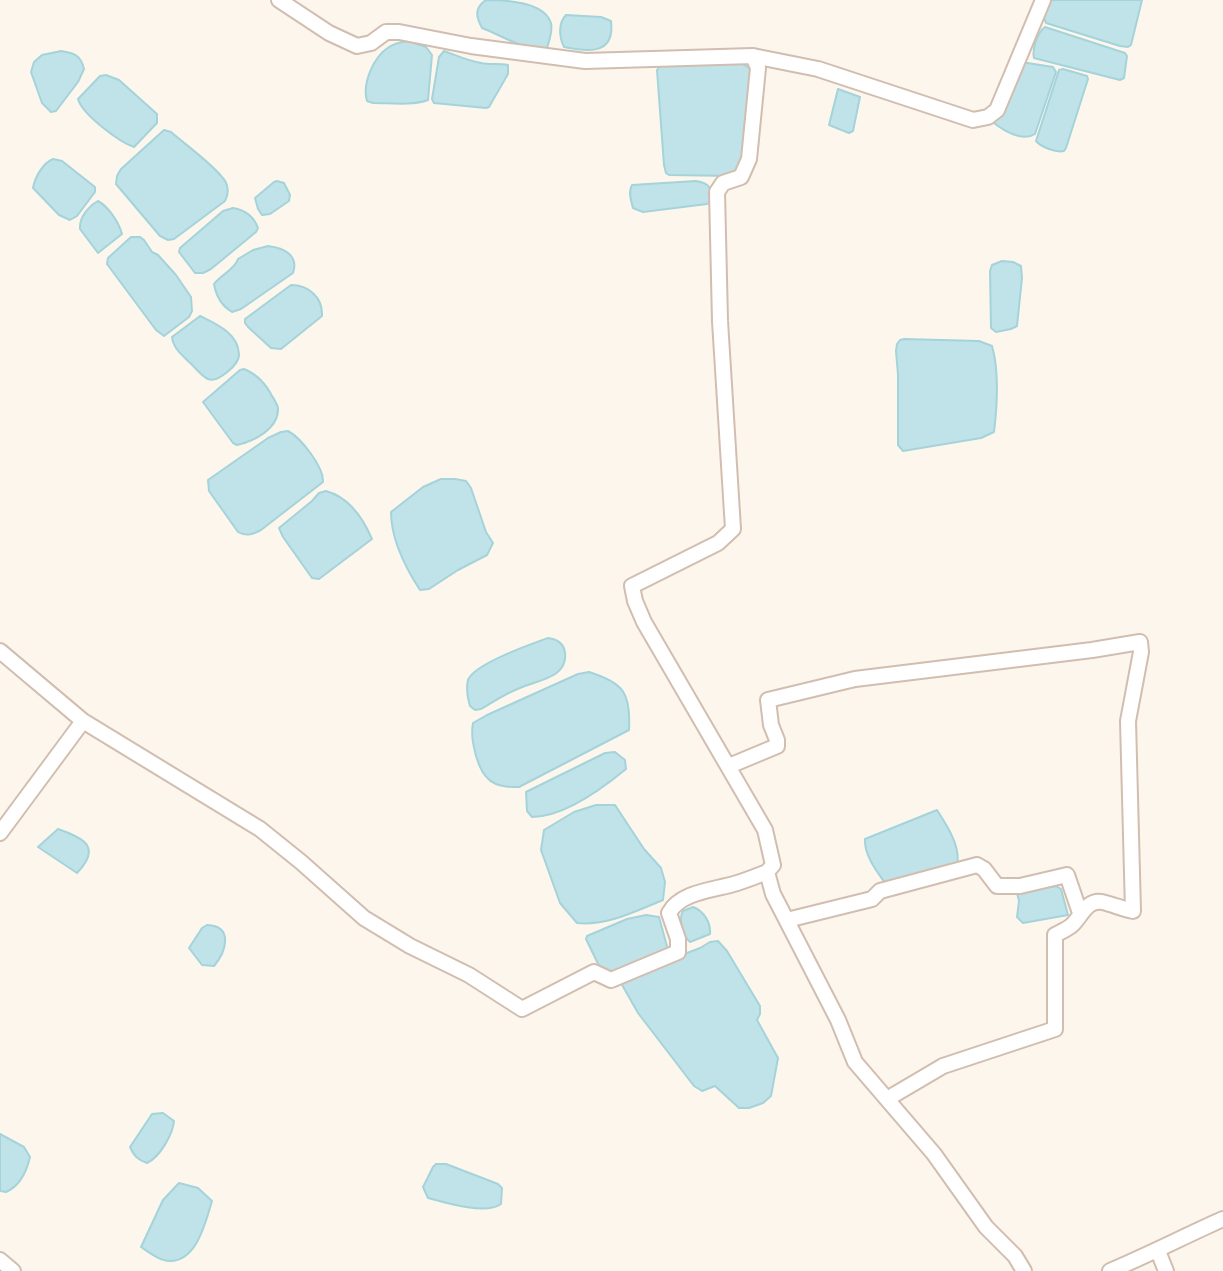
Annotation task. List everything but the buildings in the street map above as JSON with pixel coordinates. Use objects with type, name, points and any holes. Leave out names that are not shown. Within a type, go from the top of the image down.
[{"type":"street","points":[[279,0],[329,33],[357,46],[371,43],[386,32],[399,32],[471,46],[585,61],[753,56],[818,69],[973,120],[988,117],[997,110],[1043,0]]},
{"type":"street","points":[[0,651],[83,721],[260,829],[364,918],[410,946],[469,975],[522,1009],[594,972],[611,980],[678,952],[678,939],[669,913],[673,906],[688,897],[767,872],[773,865],[765,830],[644,622],[632,586],[718,543],[733,529],[720,321],[717,192],[723,183],[741,177],[749,159],[758,68],[753,56]]},
{"type":"street","points":[[729,766],[777,746],[768,700],[855,679],[1140,642],[1141,652],[1128,721],[1133,911],[1095,902],[1080,913],[1072,926],[1055,935],[1055,1029],[943,1066],[887,1099]]},
{"type":"street","points":[[0,833],[83,721]]},
{"type":"street","points":[[787,920],[872,899],[880,891],[977,865],[997,886],[1020,886],[1067,875],[1080,913]]},
{"type":"street","points":[[767,872],[773,894],[838,1020],[855,1062],[934,1154],[986,1227],[1015,1256],[1024,1271]]},
{"type":"street","points":[[1110,1271],[1223,1219]]},
{"type":"street","points":[[1158,1251],[1166,1271]]},
{"type":"street","points":[[0,1260],[13,1271]]},
{"type":"water","points":[[486,0],[522,3],[540,10],[551,23],[547,48],[523,46],[482,28],[477,13]]},
{"type":"water","points":[[1051,0],[1142,0],[1131,45],[1120,46],[1046,23],[1044,18]]},
{"type":"water","points":[[566,15],[601,17],[611,21],[609,40],[598,49],[564,47],[560,30]]},
{"type":"water","points":[[1045,27],[1125,53],[1124,78],[1120,80],[1034,58],[1036,41]]},
{"type":"water","points":[[408,41],[426,47],[432,55],[428,100],[401,104],[367,101],[368,79],[378,57],[391,46]]},
{"type":"water","points":[[61,51],[76,56],[84,69],[56,111],[51,112],[42,103],[31,72],[34,62],[42,55]]},
{"type":"water","points":[[444,51],[484,64],[508,65],[508,74],[489,107],[434,103],[432,99],[439,57]]},
{"type":"water","points":[[1021,62],[1053,67],[1056,72],[1035,134],[1025,137],[1008,132],[994,123]]},
{"type":"water","points":[[667,64],[742,64],[751,69],[743,165],[733,176],[666,173],[657,70]]},
{"type":"water","points":[[1059,70],[1087,76],[1088,79],[1066,148],[1061,151],[1049,149],[1036,141]]},
{"type":"water","points":[[100,76],[119,80],[157,114],[157,123],[134,147],[102,127],[78,99]]},
{"type":"water","points":[[838,89],[860,97],[853,131],[849,133],[829,125]]},
{"type":"water","points":[[164,130],[171,132],[212,166],[228,189],[225,201],[174,239],[168,240],[160,236],[116,184],[121,169]]},
{"type":"water","points":[[53,159],[62,161],[95,187],[95,192],[77,216],[70,220],[59,215],[33,188],[40,171]]},
{"type":"water","points":[[277,181],[284,183],[290,195],[289,201],[270,214],[262,215],[255,198]]},
{"type":"water","points":[[705,183],[711,190],[707,204],[643,212],[633,208],[632,185]]},
{"type":"water","points":[[98,201],[113,216],[122,234],[98,253],[80,229],[85,212]]},
{"type":"water","points":[[233,208],[251,217],[258,228],[256,232],[211,269],[195,273],[179,252],[180,248],[223,211]]},
{"type":"water","points":[[131,237],[144,240],[176,275],[191,297],[189,317],[164,336],[156,330],[107,264],[108,258]]},
{"type":"water","points":[[268,246],[292,257],[293,273],[232,312],[220,300],[214,284],[238,259]]},
{"type":"water","points":[[1002,261],[1021,266],[1022,278],[1017,326],[996,332],[991,328],[990,271],[992,265]]},
{"type":"water","points":[[291,285],[304,287],[314,294],[322,316],[281,349],[271,348],[248,327],[245,319]]},
{"type":"water","points":[[200,316],[225,330],[238,347],[236,363],[212,379],[200,374],[178,351],[172,337]]},
{"type":"water","points":[[904,339],[979,341],[992,346],[997,400],[994,432],[981,438],[903,451],[898,445],[896,351],[897,344]]},
{"type":"water","points":[[244,369],[264,384],[278,408],[270,428],[258,437],[237,445],[203,402]]},
{"type":"water","points":[[288,431],[311,454],[323,482],[261,530],[247,535],[238,532],[209,491],[208,480],[268,438]]},
{"type":"water","points":[[441,479],[466,481],[493,543],[487,555],[429,589],[420,590],[400,552],[393,532],[391,512],[423,487]]},
{"type":"water","points":[[326,491],[354,509],[372,539],[319,579],[312,578],[279,528],[319,493]]},
{"type":"water","points":[[548,638],[559,642],[564,650],[565,661],[557,673],[510,692],[481,709],[475,710],[470,706],[467,683],[472,674],[504,655]]},
{"type":"water","points":[[589,672],[610,680],[623,691],[629,707],[629,730],[519,787],[502,786],[490,781],[475,752],[473,723],[578,674]]},
{"type":"water","points":[[615,752],[625,760],[626,769],[594,793],[544,816],[532,817],[527,811],[526,792],[605,753]]},
{"type":"water","points":[[596,805],[615,805],[644,849],[661,868],[665,882],[663,900],[610,920],[577,923],[560,903],[541,850],[544,830],[574,812]]},
{"type":"water","points":[[937,810],[955,843],[957,865],[888,887],[869,858],[865,839]]},
{"type":"water","points":[[58,829],[87,845],[88,856],[77,873],[38,847]]},
{"type":"water","points":[[1056,886],[1061,889],[1068,915],[1023,923],[1017,917],[1017,893]]},
{"type":"water","points":[[693,907],[706,918],[710,934],[690,942],[683,932],[681,919],[683,911]]},
{"type":"water","points":[[646,915],[659,917],[668,950],[622,974],[602,972],[587,936],[627,919]]},
{"type":"water","points":[[207,925],[216,926],[224,935],[222,954],[214,966],[202,965],[189,948]]},
{"type":"water","points":[[718,941],[760,1006],[757,1020],[778,1058],[771,1096],[749,1108],[739,1108],[715,1086],[702,1091],[694,1086],[638,1013],[621,983],[661,963]]},
{"type":"water","points":[[163,1113],[174,1121],[173,1126],[161,1151],[147,1163],[137,1157],[130,1147],[152,1114]]},
{"type":"water","points":[[0,1134],[24,1147],[30,1157],[22,1177],[6,1192],[0,1191]]},
{"type":"water","points":[[436,1164],[446,1164],[498,1184],[502,1188],[501,1204],[476,1208],[428,1198],[423,1187]]},
{"type":"water","points":[[179,1183],[198,1188],[212,1201],[194,1247],[179,1259],[166,1261],[141,1247],[163,1200]]}]
